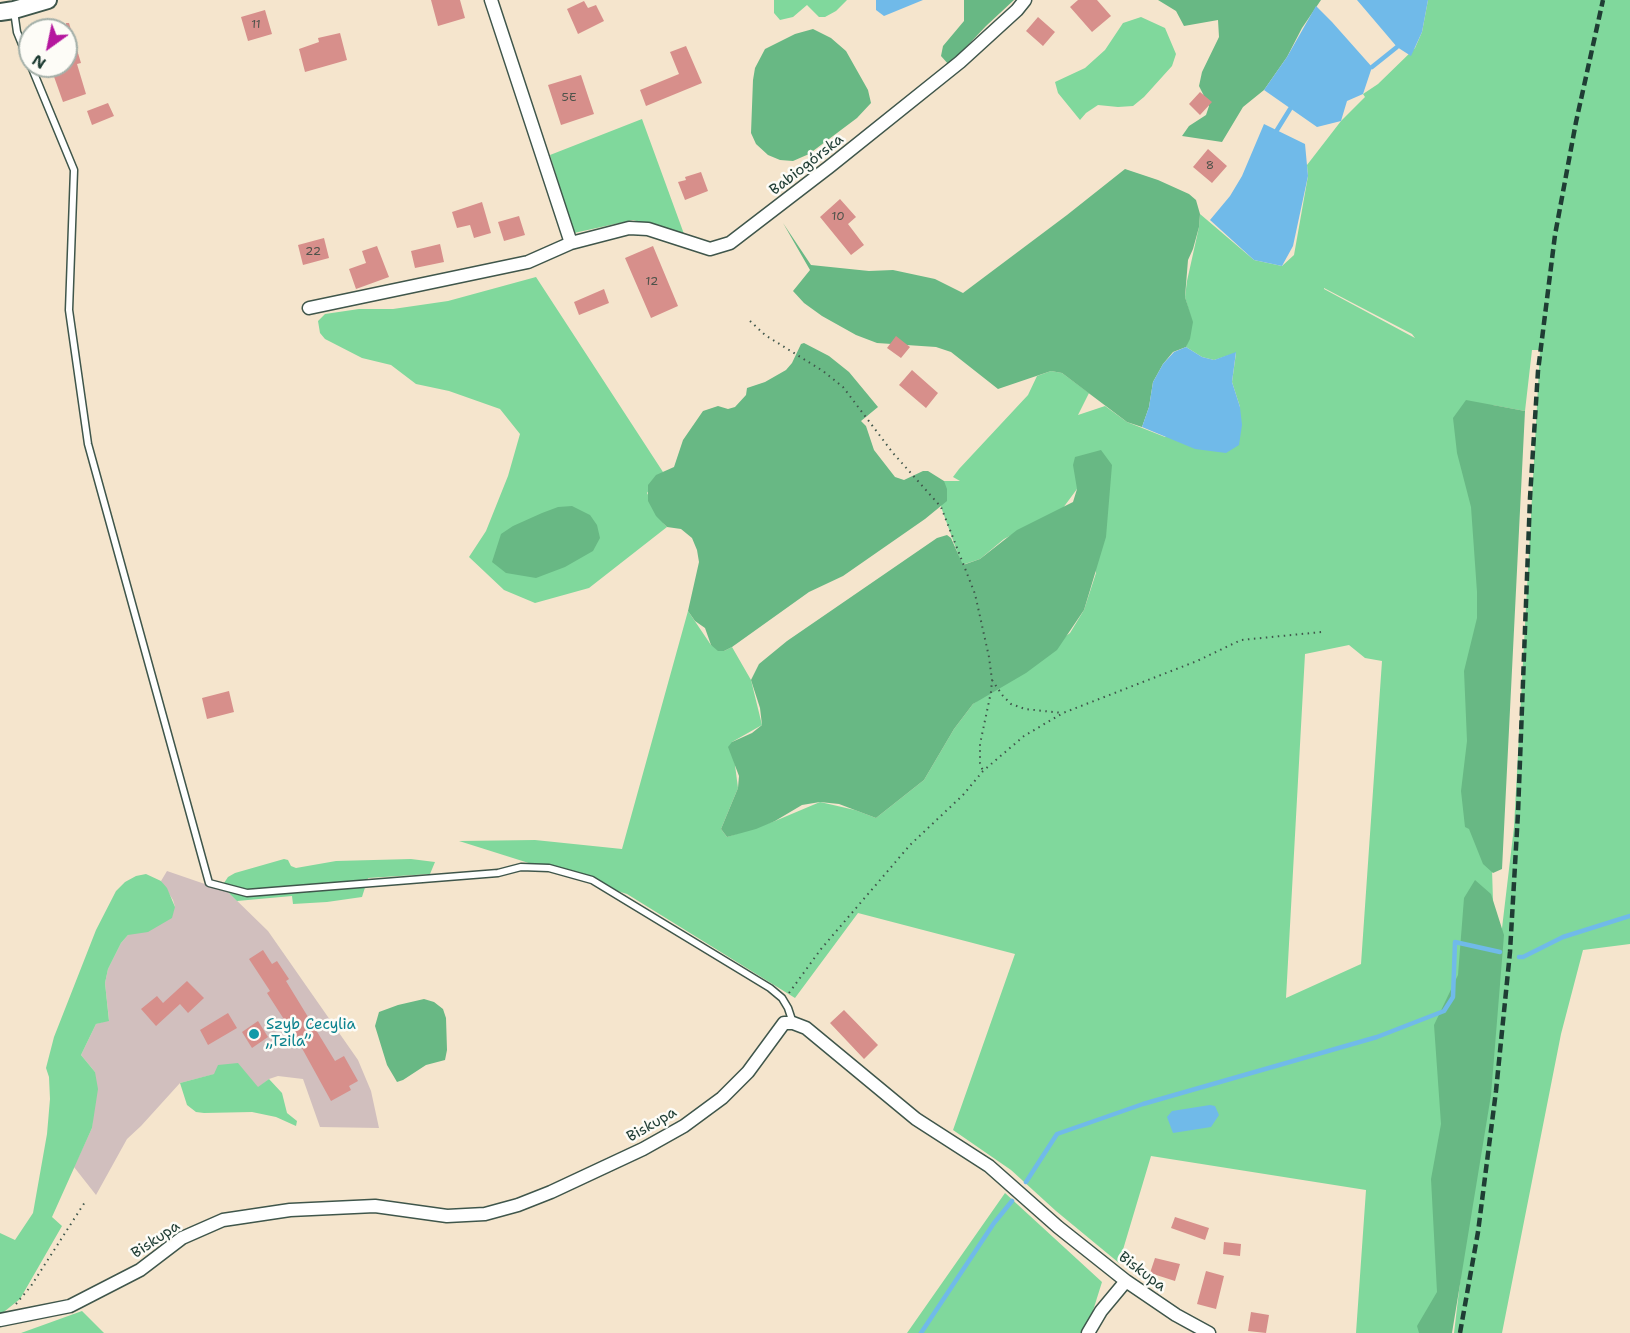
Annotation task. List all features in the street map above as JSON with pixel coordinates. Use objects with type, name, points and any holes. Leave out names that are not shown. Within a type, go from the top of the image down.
[{"type":"street","points":[[7,11],[48,0]]},
{"type":"street","points":[[491,0],[571,243]]},
{"type":"street","name":"Babiogórska","points":[[309,308],[528,262],[571,243],[629,228],[648,229],[710,249],[730,243],[960,62],[1025,0]]},
{"type":"street","name":"Biskupa","points":[[2,1319],[70,1306],[140,1270],[182,1238],[223,1220],[290,1210],[375,1206],[447,1216],[485,1214],[518,1205],[643,1149],[684,1126],[722,1098],[748,1071],[784,1023],[793,1023],[806,1028],[916,1119],[989,1166],[1058,1227],[1126,1281],[1176,1316],[1209,1333]]},
{"type":"street","points":[[1088,1333],[1101,1311],[1126,1281]]},
{"type":"lane","points":[[7,11],[18,35]]},
{"type":"lane","points":[[35,78],[74,170],[69,309],[88,444],[209,883],[247,893],[498,873],[521,867],[549,868],[592,880],[770,988],[782,998],[793,1023]]},
{"type":"path","points":[[750,321],[765,335],[823,371],[843,387],[893,453],[941,507],[975,594],[992,680],[980,744],[983,771]]},
{"type":"path","points":[[782,998],[792,990],[820,949],[910,844],[963,795],[983,771],[1024,736],[1063,713],[1197,661],[1241,640],[1322,632]]},
{"type":"path","points":[[992,680],[1011,704],[1025,709],[1063,713]]},
{"type":"path","points":[[2,1319],[31,1286],[85,1202]]},
{"type":"shaded area","points":[[167,871],[228,892],[268,931],[358,1060],[371,1091],[379,1128],[320,1127],[303,1079],[278,1076],[269,1079],[258,1088],[238,1064],[215,1074],[180,1083],[127,1139],[96,1195],[74,1167],[92,1128],[95,1072],[81,1055],[96,1024],[109,1020],[105,983],[108,969],[121,943],[128,935],[175,907],[161,881]]},
{"type":"green space","points":[[774,0],[847,0],[836,11],[825,17],[819,17],[807,5],[793,17],[780,20],[774,13]]},
{"type":"green space","points":[[964,0],[1014,0],[949,65],[941,56],[943,46],[964,21]]},
{"type":"green space","points":[[1158,0],[1321,0],[1264,90],[1243,107],[1222,142],[1182,136],[1189,126],[1206,115],[1209,106],[1199,86],[1202,72],[1219,37],[1218,20],[1184,26],[1176,11]]},
{"type":"green space","points":[[1428,0],[1630,0],[1630,944],[1583,950],[1561,1034],[1502,1333],[1454,1333],[1514,827],[1540,350],[1532,350],[1525,411],[1492,405],[1485,641],[1494,934],[1443,1333],[1356,1333],[1366,1190],[1151,1156],[1119,1263],[1011,1170],[953,1130],[1015,954],[858,913],[795,998],[627,894],[459,841],[535,840],[622,849],[688,611],[711,645],[724,651],[732,647],[751,680],[762,725],[732,742],[738,788],[721,829],[727,837],[775,821],[820,802],[855,810],[876,818],[924,780],[954,729],[973,704],[1070,633],[1084,610],[1096,573],[1077,489],[1063,508],[1004,539],[980,559],[962,565],[941,507],[944,481],[960,481],[953,477],[959,469],[1028,395],[1037,376],[1051,371],[1062,373],[1089,393],[1078,415],[1105,406],[1127,422],[1165,437],[1240,407],[1232,382],[1236,353],[1214,360],[1202,357],[1186,347],[1192,322],[1185,297],[1200,214],[1254,260],[1282,266],[1294,255],[1308,176],[1307,165],[1341,121],[1365,97],[1363,94],[1378,84],[1415,48],[1422,32]],"holes":[[[1324,289],[1412,334],[1415,338]],[[1349,645],[1365,658],[1382,661],[1361,964],[1286,998],[1305,654]]]},
{"type":"green space","points":[[1141,17],[1165,28],[1176,54],[1172,66],[1133,106],[1098,105],[1080,120],[1058,93],[1055,82],[1085,68],[1105,50],[1123,23]]},
{"type":"green space","points":[[813,29],[831,38],[846,51],[868,90],[871,103],[857,118],[809,154],[793,161],[780,160],[768,155],[756,144],[751,133],[755,68],[765,49],[795,34]]},
{"type":"green space","points":[[642,119],[684,234],[633,220],[574,233],[550,155]]},
{"type":"green space","points":[[1125,169],[1189,194],[1196,200],[1200,214],[1199,227],[1188,260],[1185,297],[1193,322],[1190,339],[1186,347],[1173,352],[1153,382],[1149,407],[1142,427],[1127,422],[1062,373],[1051,371],[998,389],[951,352],[936,347],[877,343],[856,335],[822,316],[804,303],[793,291],[810,270],[783,223],[811,265],[869,271],[893,270],[935,279],[963,293]]},
{"type":"green space","points":[[536,277],[663,472],[647,493],[667,527],[589,588],[535,603],[504,590],[469,557],[486,531],[508,476],[520,434],[500,409],[449,391],[416,384],[391,365],[362,358],[325,339],[320,333],[318,321],[325,314],[359,309],[393,309],[448,301]]},
{"type":"green space","points":[[804,343],[829,356],[849,372],[878,407],[861,421],[866,426],[874,450],[895,477],[904,480],[928,471],[944,481],[947,501],[843,576],[809,592],[732,647],[718,651],[711,645],[705,628],[695,621],[688,611],[699,562],[692,538],[681,529],[667,527],[656,516],[648,501],[648,485],[656,475],[674,467],[683,440],[703,411],[718,406],[728,409],[735,407],[746,395],[747,388],[765,382],[786,370],[801,344]]},
{"type":"green space","points":[[1466,400],[1525,411],[1502,869],[1493,873],[1483,864],[1469,829],[1465,827],[1461,791],[1467,741],[1464,671],[1477,618],[1471,507],[1457,453],[1453,418]]},
{"type":"green space","points":[[1101,450],[1112,465],[1106,537],[1084,610],[1057,650],[1026,673],[973,704],[954,729],[924,780],[876,818],[839,804],[820,802],[802,805],[775,821],[727,837],[721,829],[738,788],[739,776],[728,747],[732,742],[752,733],[762,725],[760,708],[751,680],[759,664],[787,641],[937,538],[947,535],[951,538],[963,565],[980,559],[1017,530],[1073,502],[1077,489],[1073,465],[1075,457]]},
{"type":"green space","points":[[572,506],[590,515],[597,525],[600,538],[593,551],[565,567],[536,578],[506,573],[492,562],[501,534],[542,513],[558,507]]},
{"type":"green space","points":[[284,859],[296,868],[336,861],[411,859],[435,862],[430,874],[368,878],[362,897],[327,902],[293,904],[292,896],[237,901],[228,892],[220,889],[228,877],[235,873]]},
{"type":"green space","points":[[146,874],[161,881],[167,888],[175,907],[172,918],[148,932],[128,935],[121,943],[108,969],[105,983],[109,1021],[96,1024],[81,1055],[95,1072],[98,1089],[92,1128],[52,1217],[62,1226],[20,1299],[0,1315],[0,1233],[15,1240],[33,1213],[47,1134],[50,1099],[49,1077],[46,1068],[54,1037],[96,930],[116,891],[125,882]]},
{"type":"green space","points":[[1475,880],[1491,894],[1504,935],[1491,1095],[1452,1333],[1419,1333],[1417,1326],[1437,1292],[1431,1179],[1441,1124],[1434,1025],[1458,975],[1464,898]]},
{"type":"green space","points":[[424,999],[434,1002],[443,1009],[446,1018],[445,1060],[426,1065],[397,1082],[387,1065],[375,1026],[379,1012]]},
{"type":"green space","points":[[238,1063],[258,1087],[269,1079],[282,1093],[287,1113],[297,1121],[296,1126],[276,1117],[252,1112],[204,1113],[196,1112],[187,1105],[180,1083],[214,1074],[218,1065]]},
{"type":"green space","points":[[1005,1193],[1102,1282],[1086,1333],[907,1333]]},
{"type":"green space","points":[[82,1311],[104,1333],[21,1333]]},
{"type":"water","points":[[876,0],[923,0],[884,16],[876,10]]},
{"type":"water","points":[[1357,0],[1428,0],[1422,32],[1411,56],[1397,47]]},
{"type":"water","points":[[1316,6],[1372,67],[1363,94],[1347,101],[1341,121],[1317,127],[1264,90],[1287,57]]},
{"type":"water","points":[[1264,124],[1305,144],[1308,176],[1293,246],[1282,266],[1254,260],[1210,220],[1230,196],[1242,176]]},
{"type":"water","points":[[1186,347],[1202,357],[1214,360],[1236,352],[1232,382],[1240,407],[1242,425],[1239,445],[1226,453],[1195,449],[1142,427],[1149,407],[1153,382],[1163,364],[1174,352]]},
{"type":"water","points":[[1215,1106],[1219,1115],[1211,1127],[1173,1133],[1167,1117],[1172,1111]]},
{"type":"building","points":[[431,0],[460,0],[465,18],[438,26]]},
{"type":"building","points":[[1078,0],[1097,0],[1111,16],[1092,32],[1070,7]]},
{"type":"building","points":[[584,1],[588,8],[596,5],[604,21],[578,34],[567,9]]},
{"type":"building","points":[[265,10],[272,34],[248,41],[241,17]]},
{"type":"building","points":[[1038,17],[1055,32],[1043,46],[1026,31]]},
{"type":"building","points":[[340,33],[347,60],[305,72],[299,49],[319,42],[318,38]]},
{"type":"building","points":[[686,46],[702,83],[646,106],[640,90],[679,74],[670,52]]},
{"type":"building","points":[[78,67],[86,94],[63,102],[54,78],[78,78]]},
{"type":"building","points":[[581,75],[594,114],[561,125],[548,85]]},
{"type":"building","points":[[1200,92],[1212,102],[1200,115],[1189,104]]},
{"type":"building","points":[[108,103],[114,116],[92,125],[87,111]]},
{"type":"building","points":[[1208,149],[1227,166],[1212,183],[1193,167]]},
{"type":"building","points":[[701,172],[708,191],[685,200],[678,182]]},
{"type":"building","points":[[840,199],[856,217],[848,224],[864,245],[851,255],[820,217]]},
{"type":"building","points":[[482,202],[491,233],[474,238],[470,225],[457,228],[452,212]]},
{"type":"building","points":[[519,216],[525,235],[504,241],[498,222]]},
{"type":"building","points":[[324,238],[329,258],[303,265],[298,245]]},
{"type":"building","points":[[440,244],[444,262],[415,268],[411,251]]},
{"type":"building","points":[[377,246],[389,277],[356,289],[349,269],[366,263],[362,251]]},
{"type":"building","points":[[653,246],[678,306],[651,318],[625,258]]},
{"type":"building","points":[[604,289],[609,303],[579,315],[574,302]]},
{"type":"building","points":[[896,336],[910,347],[901,358],[887,348]]},
{"type":"building","points":[[912,370],[938,393],[926,408],[899,385]]},
{"type":"building","points":[[229,691],[234,712],[207,719],[202,698]]},
{"type":"building","points":[[263,950],[272,964],[277,961],[289,979],[286,981],[335,1061],[344,1056],[358,1081],[349,1086],[351,1090],[331,1101],[298,1041],[267,993],[270,991],[249,959]]},
{"type":"building","points":[[187,981],[204,998],[188,1013],[180,1004],[156,1026],[141,1009],[157,996],[163,1003]]},
{"type":"building","points":[[844,1010],[878,1045],[864,1059],[830,1023]]},
{"type":"building","points":[[228,1013],[237,1028],[208,1045],[200,1030]]},
{"type":"building","points":[[258,1021],[268,1037],[252,1048],[242,1032]]},
{"type":"building","points":[[1175,1217],[1209,1228],[1205,1240],[1171,1228]]},
{"type":"building","points":[[1224,1242],[1241,1244],[1240,1256],[1223,1254]]},
{"type":"building","points":[[1155,1258],[1180,1264],[1175,1281],[1150,1273]]},
{"type":"building","points":[[1206,1271],[1224,1276],[1216,1309],[1197,1304]]},
{"type":"building","points":[[1251,1312],[1269,1315],[1266,1333],[1248,1331]]},
{"type":"waterway","points":[[1372,67],[1397,47]]},
{"type":"waterway","points":[[1277,130],[1290,109]]},
{"type":"waterway","points":[[1519,957],[1563,937],[1630,916]]},
{"type":"waterway","points":[[1026,1182],[1057,1134],[1143,1104],[1377,1037],[1444,1011],[1453,997],[1455,942],[1500,952]]},
{"type":"waterway","points":[[921,1333],[994,1223],[1012,1201]]},
{"type":"railway","points":[[1460,1333],[1478,1232],[1496,1091],[1510,952],[1518,813],[1530,498],[1538,371],[1555,235],[1576,122],[1603,0]]},
{"type":"place","name":"Szyb Cecylia „Tzila”","points":[[254,1034]]}]
